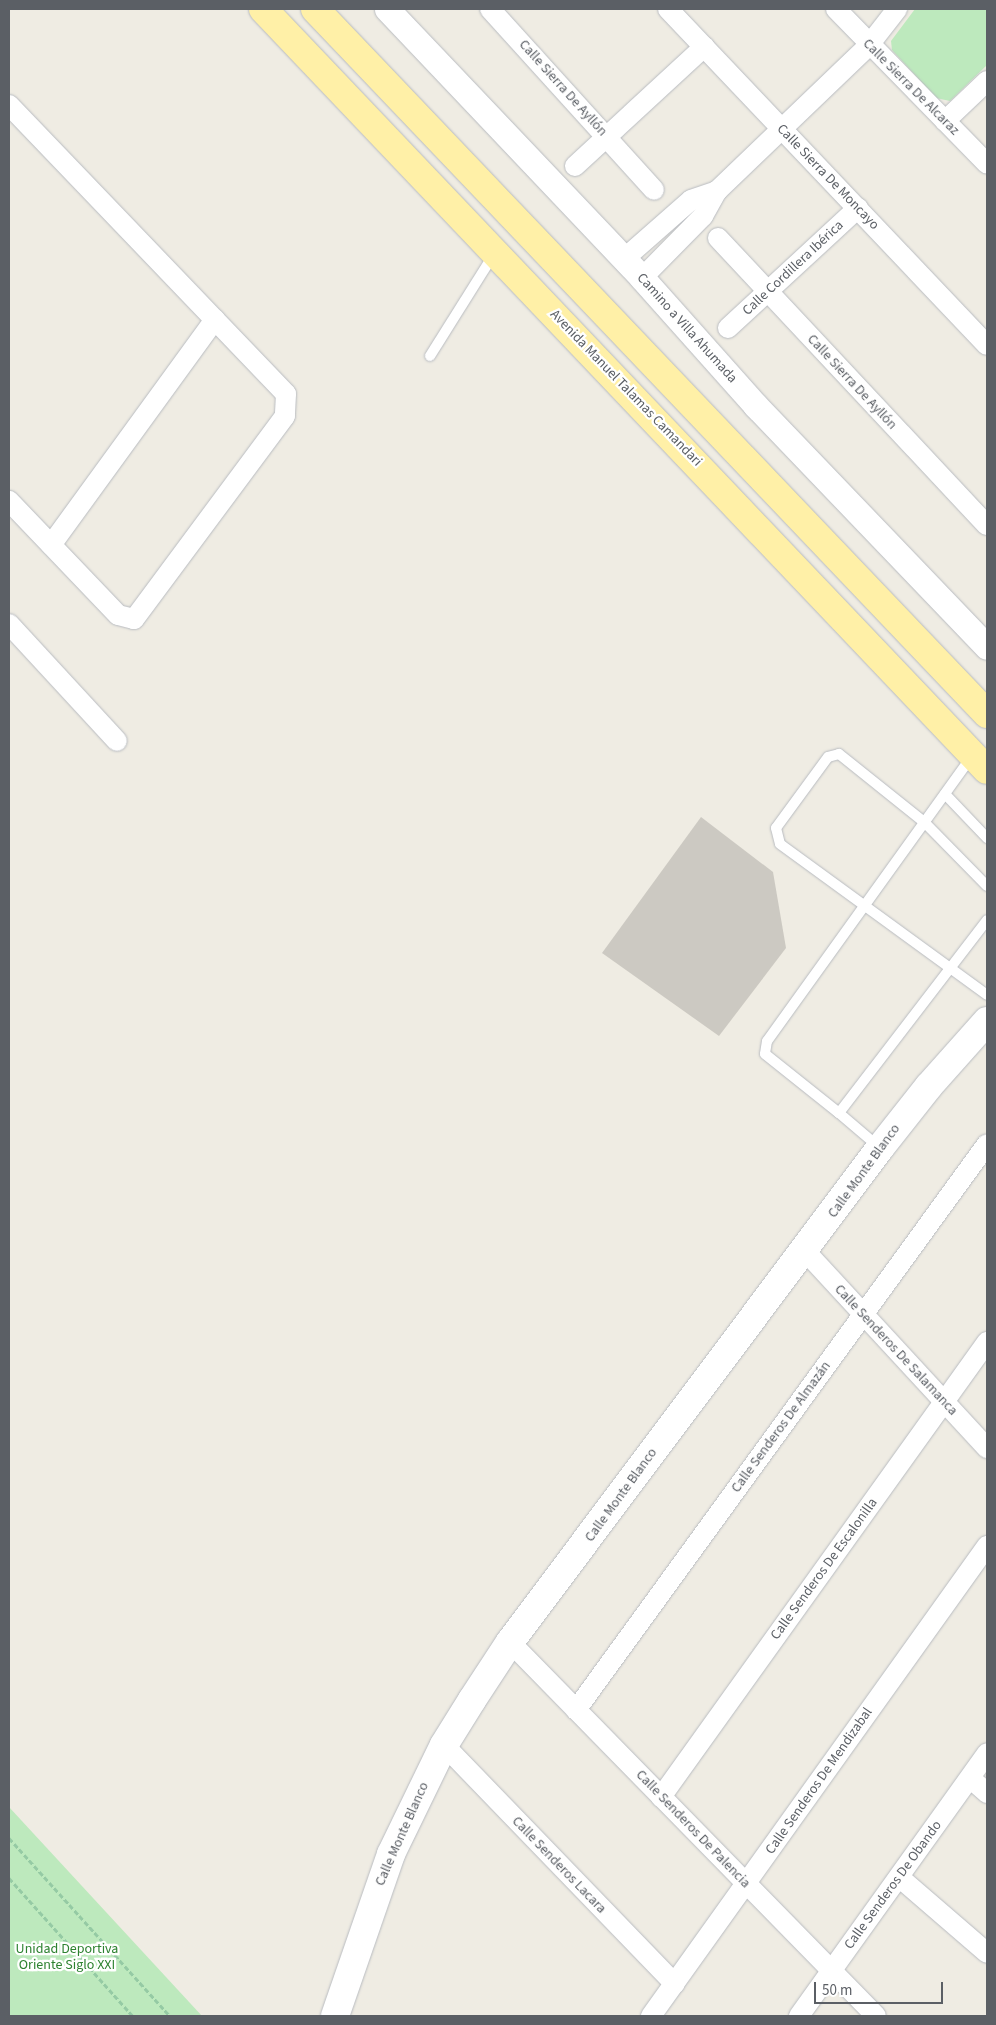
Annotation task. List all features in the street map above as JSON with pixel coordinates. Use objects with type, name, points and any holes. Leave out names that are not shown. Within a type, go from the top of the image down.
[{"type":"main road","name":"Avenida Manuel Talamas Camandari","points":[[263,9],[980,763]]},
{"type":"main road","points":[[315,9],[987,714]]},
{"type":"main road","name":"Calle Monte Blanco","points":[[335,2016],[391,1854],[444,1745],[510,1642],[806,1252],[880,1148],[929,1086],[987,1021]]},
{"type":"street","name":"Camino a Villa Ahumada","points":[[387,9],[642,278],[755,405],[987,647]]},
{"type":"street","name":"Calle Sierra De Ayllón","points":[[490,9],[654,190]]},
{"type":"street","name":"Calle Sierra De Moncayo","points":[[668,9],[987,345]]},
{"type":"street","name":"Calle Sierra De Alcaraz","points":[[836,9],[987,164]]},
{"type":"street","points":[[642,278],[703,216],[717,191],[869,45],[897,9]]},
{"type":"street","points":[[576,166],[606,136],[704,47]]},
{"type":"street","points":[[945,121],[987,81]]},
{"type":"street","points":[[9,501],[118,615],[134,619],[285,416],[286,394],[215,319],[11,113]]},
{"type":"street","points":[[624,259],[690,200],[717,191]]},
{"type":"street","name":"Calle Cordillera Ibérica","points":[[728,328],[858,208]]},
{"type":"street","name":"Calle Sierra De Ayllón","points":[[718,238],[987,525]]},
{"type":"street","points":[[51,546],[215,319]]},
{"type":"street","points":[[9,624],[117,741]]},
{"type":"street","name":"Calle Senderos De Almazán","points":[[576,1710],[987,1144]]},
{"type":"street","name":"Calle Senderos De Salamanca","points":[[806,1252],[987,1448]]},
{"type":"street","name":"Calle Senderos De Escalonilla","points":[[661,1797],[987,1342]]},
{"type":"street","name":"Calle Senderos De Mendizabal","points":[[652,2016],[987,1546]]},
{"type":"street","name":"Calle Senderos De Palencia","points":[[510,1642],[876,2016]]},
{"type":"street","name":"Calle Senderos Lacara","points":[[444,1745],[675,1984]]},
{"type":"street","name":"Calle Senderos De Obando","points":[[799,2016],[987,1753]]},
{"type":"street","points":[[970,1778],[987,1793]]},
{"type":"street","points":[[899,1877],[987,1953]]},
{"type":"lane","points":[[430,356],[495,251]]},
{"type":"lane","points":[[987,886],[924,822],[839,754],[828,757],[776,828],[776,838],[987,995]]},
{"type":"lane","points":[[880,1148],[839,1113],[768,1058],[764,1048],[864,905],[945,794],[980,763]]},
{"type":"lane","points":[[945,794],[987,838]]},
{"type":"lane","points":[[839,1113],[987,920]]},
{"type":"path","points":[[9,1838],[170,2016]]},
{"type":"path","points":[[9,1878],[133,2016]]},
{"type":"green space","points":[[915,9],[987,9],[987,65],[950,101],[936,98],[892,50],[891,41]]},
{"type":"green space","name":"Unidad Deportiva Oriente Siglo XXI","points":[[9,1807],[202,2016],[9,2016]]},
{"type":"building","points":[[701,817],[773,872],[786,948],[719,1036],[602,953]]}]
